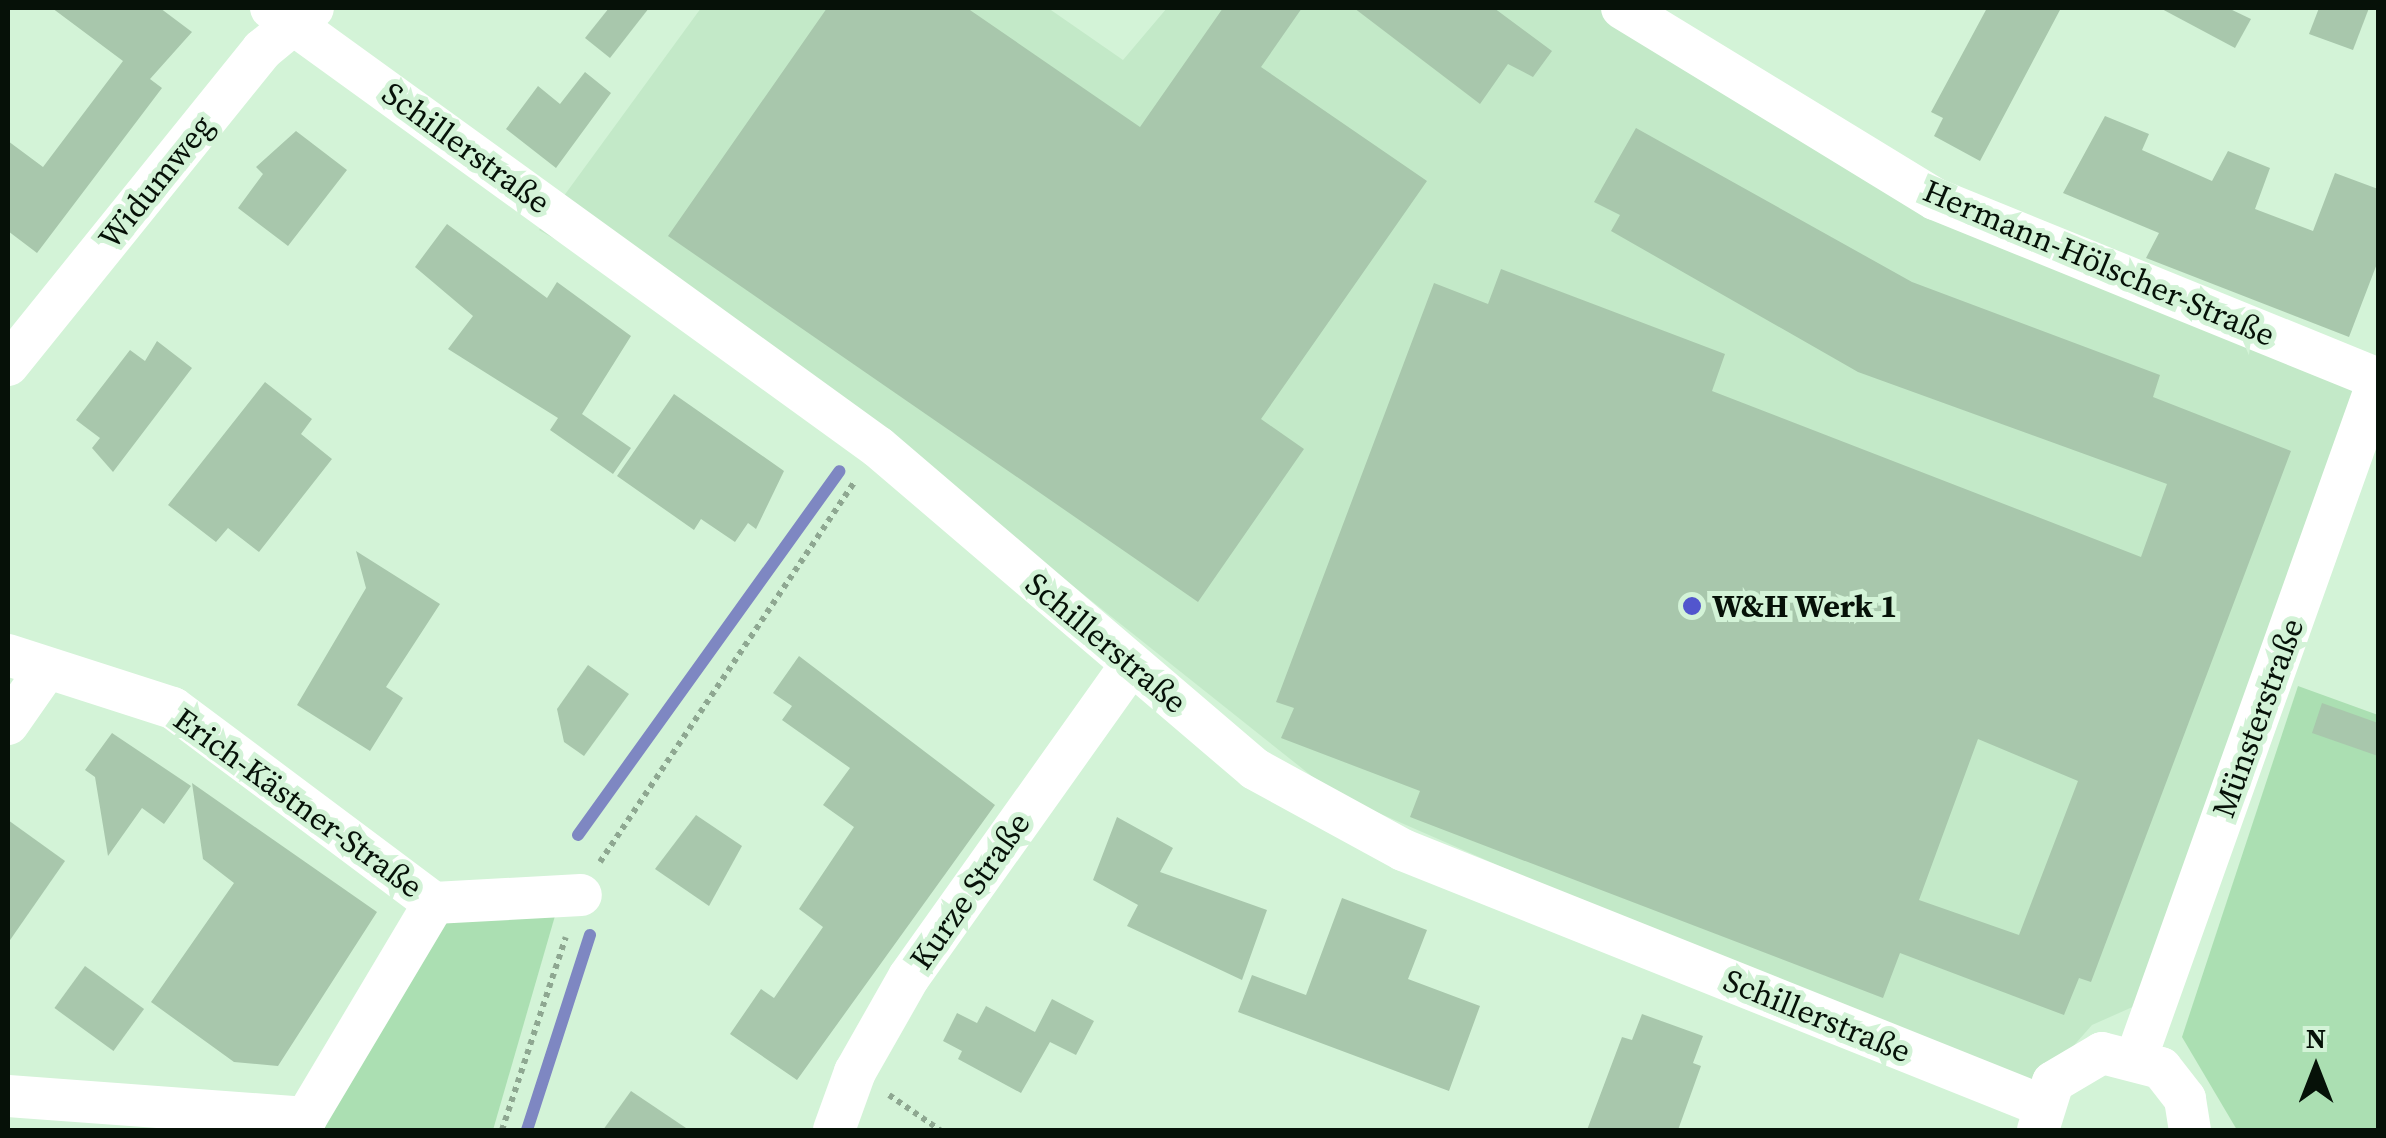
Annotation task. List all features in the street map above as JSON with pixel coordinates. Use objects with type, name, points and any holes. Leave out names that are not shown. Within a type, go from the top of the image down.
[{"type":"street","name":"Hermann-Hölscher-Straße","points":[[1622,8],[1934,200],[2378,380]]},
{"type":"street","name":"Widumweg","points":[[8,365],[293,13]]},
{"type":"street","name":"Schillerstraße","points":[[293,13],[878,447],[1256,769],[1403,850],[2039,1118]]},
{"type":"street","name":"Münsterstraße","points":[[2137,1056],[2378,380]]},
{"type":"street","name":"Erich-Kästner-Straße","points":[[8,724],[27,661],[173,708],[434,903],[581,895]]},
{"type":"street","name":"Kurze Straße","points":[[834,1130],[855,1072],[909,977],[1131,665]]},
{"type":"street","name":"Erich-Kästner-Straße","points":[[8,1096],[62,1116],[306,1118],[434,903]]},
{"type":"street","points":[[2039,1118],[2076,1062],[2102,1053],[2137,1056],[2161,1068],[2185,1099],[2190,1130]]},
{"type":"path","points":[[502,1130],[581,895],[878,447]]},
{"type":"path","points":[[855,1072],[940,1130]]},
{"type":"shaded area","points":[[701,8],[1048,8],[1123,60],[1167,8],[1603,8],[1926,206],[2364,375],[2137,1005],[2092,1025],[2038,1086],[1671,941],[1333,793],[849,408],[539,230]]},
{"type":"shaded area","points":[[2298,686],[2378,715],[2378,1130],[2237,1130],[2182,1037]]},
{"type":"shaded area","points":[[557,909],[493,1130],[321,1130],[441,915]]},
{"type":"building","points":[[52,8],[160,8],[192,32],[150,79],[162,88],[37,253],[8,231],[8,141],[43,167],[123,61]]},
{"type":"building","points":[[609,8],[649,8],[610,58],[585,38]]},
{"type":"building","points":[[827,8],[967,8],[1140,127],[1223,8],[1302,8],[1261,67],[1427,181],[1261,419],[1304,449],[1198,602],[668,236]]},
{"type":"building","points":[[1354,8],[1494,8],[1552,51],[1533,77],[1508,64],[1480,104]]},
{"type":"building","points":[[1987,8],[2061,8],[1980,161],[1934,136],[1943,118],[1931,112]]},
{"type":"building","points":[[2160,8],[2228,8],[2251,19],[2235,48]]},
{"type":"building","points":[[2319,8],[2369,8],[2353,50],[2309,34]]},
{"type":"building","points":[[585,72],[611,93],[556,168],[506,129],[538,86],[560,104]]},
{"type":"building","points":[[2105,116],[2149,134],[2142,150],[2212,181],[2228,151],[2270,168],[2255,209],[2313,231],[2335,173],[2378,189],[2378,261],[2349,337],[2146,258],[2159,233],[2063,193]]},
{"type":"building","name":"W&H Werk 1","points":[[1636,128],[1912,282],[2160,375],[2153,397],[2291,451],[2091,982],[2079,978],[2064,1015],[1900,953],[1883,998],[1410,817],[1420,791],[1281,738],[1294,708],[1276,702],[1434,283],[1488,304],[1501,269],[1725,354],[1712,391],[2141,557],[2167,484],[1858,372],[1611,231],[1620,215],[1594,202]],"holes":[[[1978,739],[2078,781],[2019,935],[1919,900]]]},
{"type":"building","points":[[296,131],[347,170],[288,246],[238,208],[263,174],[256,167]]},
{"type":"building","points":[[447,224],[547,298],[557,282],[631,336],[582,414],[631,448],[613,474],[550,430],[558,418],[448,349],[473,316],[415,267]]},
{"type":"building","points":[[157,341],[192,368],[113,472],[92,448],[100,438],[76,420],[130,350],[145,361]]},
{"type":"building","points":[[265,382],[312,419],[301,434],[332,459],[259,552],[228,528],[216,542],[168,505]]},
{"type":"building","points":[[674,394],[784,471],[756,529],[748,523],[735,542],[701,519],[694,530],[617,476]]},
{"type":"building","points":[[356,551],[440,604],[386,687],[403,698],[370,751],[297,705],[366,588]]},
{"type":"building","points":[[799,656],[995,805],[797,1080],[730,1034],[761,989],[774,998],[823,927],[799,909],[854,827],[823,805],[850,768],[782,720],[792,706],[773,693]]},
{"type":"building","points":[[588,665],[629,694],[584,756],[564,742],[557,709]]},
{"type":"building","points":[[2322,703],[2378,723],[2378,756],[2312,733]]},
{"type":"building","points":[[112,733],[191,786],[164,824],[142,808],[108,856],[95,777],[85,770]]},
{"type":"building","points":[[192,783],[377,912],[278,1066],[234,1062],[151,1002],[234,883],[203,859]]},
{"type":"building","points":[[696,815],[742,846],[709,906],[655,869]]},
{"type":"building","points":[[1117,817],[1173,848],[1160,872],[1267,910],[1242,980],[1127,926],[1138,905],[1093,880]]},
{"type":"building","points":[[8,820],[65,861],[8,943]]},
{"type":"building","points":[[1342,898],[1427,930],[1408,979],[1480,1006],[1449,1091],[1238,1012],[1252,975],[1306,995]]},
{"type":"building","points":[[85,966],[144,1009],[113,1051],[54,1008]]},
{"type":"building","points":[[1052,999],[1094,1021],[1076,1055],[1050,1042],[1021,1093],[958,1059],[962,1051],[943,1041],[957,1013],[977,1023],[986,1006],[1035,1032]]},
{"type":"building","points":[[1642,1014],[1703,1036],[1693,1063],[1701,1066],[1678,1130],[1587,1130],[1622,1037],[1632,1040]]},
{"type":"building","points":[[631,1091],[689,1130],[603,1130]]},
{"type":"waterway","points":[[578,835],[840,471]]},
{"type":"waterway","points":[[527,1130],[590,935]]},
{"type":"place","name":"W&H Werk 1","points":[[1692,606]]}]
